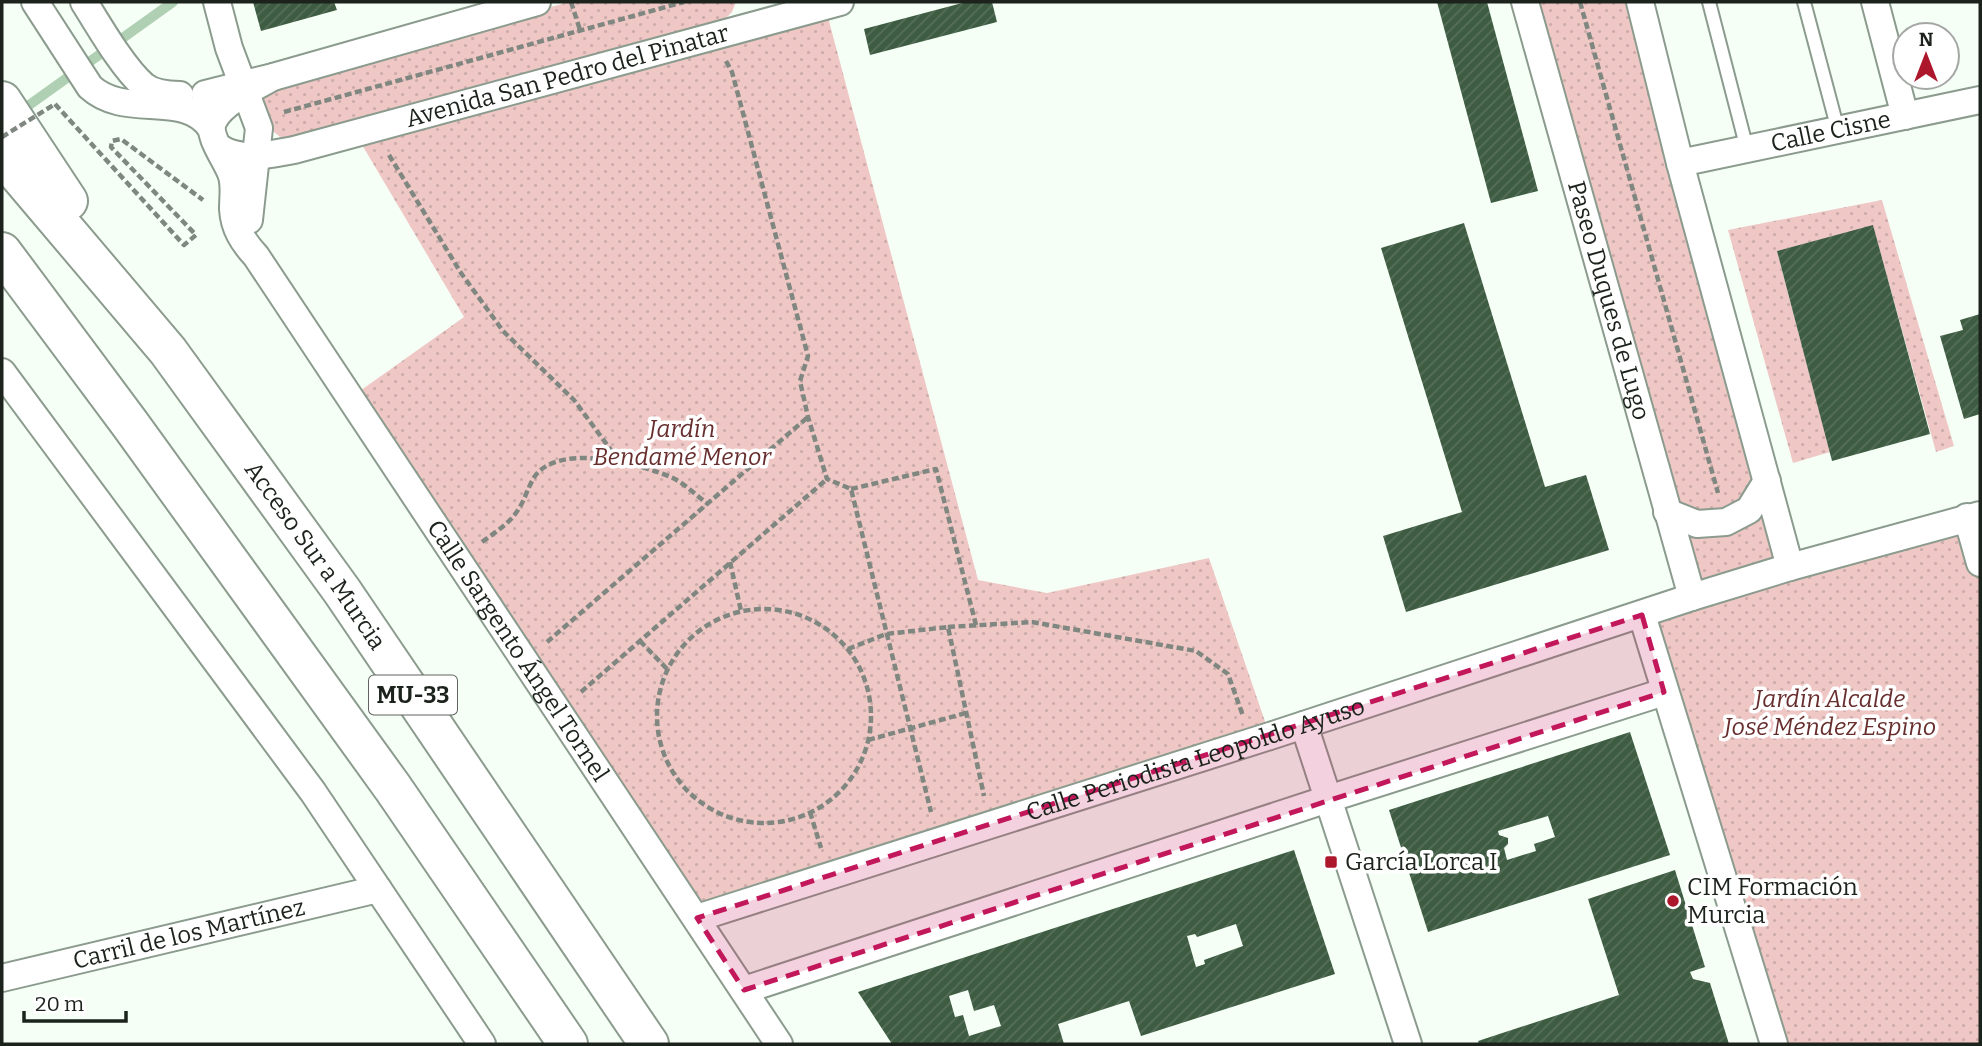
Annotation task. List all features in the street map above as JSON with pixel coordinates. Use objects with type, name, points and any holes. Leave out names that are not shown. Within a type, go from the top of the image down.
[{"type":"highway","points":[[2,101],[168,351]]},
{"type":"highway","name":"Acceso Sur a Murcia","points":[[2,155],[168,351],[342,591],[649,1044]]},
{"type":"highway","name":"MU-33","points":[[2,252],[393,788],[568,1044]]},
{"type":"highway","points":[[2,286],[130,424]]},
{"type":"street","points":[[36,2],[90,88],[99,96],[124,104],[189,109],[204,118],[236,119]]},
{"type":"street","points":[[84,2],[128,67],[145,86],[236,119],[294,150],[273,164],[262,177],[250,200]]},
{"type":"street","points":[[217,2],[229,48],[236,119],[250,200],[249,230],[256,256]]},
{"type":"street","points":[[236,223],[233,209],[236,119],[273,77],[537,2]]},
{"type":"street","name":"Avenida San Pedro del Pinatar","points":[[294,150],[713,35],[755,13],[839,2]]},
{"type":"street","name":"Paseo Duques de Lugo","points":[[1525,2],[1692,597]]},
{"type":"street","points":[[1640,2],[1680,163],[1790,567]]},
{"type":"street","points":[[1875,2],[1905,116]]},
{"type":"street","name":"Calle Cisne","points":[[1680,163],[1980,100]]},
{"type":"street","name":"Calle Sargento Ángel Tornel","points":[[236,223],[240,237],[256,256],[779,1044]]},
{"type":"street","points":[[2,372],[313,792],[482,1044]]},
{"type":"street","points":[[1667,512],[1698,524],[1726,522],[1749,510],[1767,481]]},
{"type":"street","points":[[1974,516],[1980,562]]},
{"type":"street","name":"Calle Periodista Leopoldo Ayuso","points":[[697,918],[1253,741],[1692,597],[1974,516]]},
{"type":"street","points":[[1642,615],[1774,1044]]},
{"type":"street","points":[[744,990],[1664,692]]},
{"type":"street","points":[[1304,724],[1408,1044]]},
{"type":"street","name":"Carril de los Martínez","points":[[2,978],[378,889]]},
{"type":"lane","points":[[1709,2],[1747,149]]},
{"type":"lane","points":[[1804,2],[1838,130]]},
{"type":"path","points":[[571,2],[580,30]]},
{"type":"path","points":[[236,119],[684,2]]},
{"type":"path","points":[[1580,2],[1726,522]]},
{"type":"path","points":[[713,35],[732,72],[807,356],[800,381],[807,417],[827,479],[851,489],[936,469],[976,625]]},
{"type":"path","points":[[2,137],[55,104],[184,245],[196,235],[111,147],[114,139],[121,139],[236,223]]},
{"type":"path","points":[[374,128],[461,273],[503,331],[574,400],[619,461]]},
{"type":"path","points":[[526,661],[807,417]]},
{"type":"path","points":[[458,559],[510,522],[536,475],[548,465],[576,458],[619,461],[675,479],[708,504]]},
{"type":"path","points":[[559,710],[827,479]]},
{"type":"path","points":[[851,489],[938,842]]},
{"type":"path","points":[[730,562],[741,611]]},
{"type":"path","points":[[741,611],[788,611],[811,620],[831,633],[848,649],[861,670],[868,692],[871,716],[868,740],[860,762],[847,782],[831,799],[810,812],[788,820],[764,823],[740,820],[717,812],[697,799],[680,782],[667,762],[659,739],[656,716],[659,692],[667,668],[680,648],[698,632],[718,619],[741,611]]},
{"type":"path","points":[[848,649],[886,634],[1032,622],[1196,651],[1228,674],[1253,741]]},
{"type":"path","points":[[948,627],[990,825]]},
{"type":"path","points":[[640,640],[667,668]]},
{"type":"path","points":[[868,740],[966,713]]},
{"type":"highlighted area","points":[[1642,615],[1664,692],[744,990],[697,918],[990,825]]},
{"type":"green space","points":[[569,2],[736,2],[732,12],[723,21],[286,140],[270,128],[263,117],[264,98],[281,81]]},
{"type":"green space","name":"Jardín Alcalde José Méndez Espino","points":[[1525,2],[1640,2],[1790,566],[1967,517],[1980,563],[1980,1044],[1774,1044],[1642,615],[1692,598]]},
{"type":"green space","name":"Jardín Bendamé Menor","points":[[825,6],[978,580],[1047,593],[1209,558],[1270,736],[697,918],[350,398],[464,317],[355,133]]},
{"type":"green space","points":[[1882,200],[1954,446],[1936,452],[1873,226],[1777,251],[1830,452],[1793,463],[1728,230]]},
{"type":"building","points":[[253,2],[334,2],[337,10],[261,31]]},
{"type":"building","points":[[966,2],[992,2],[997,22],[870,55],[864,29]]},
{"type":"building","points":[[1437,2],[1487,2],[1538,191],[1491,203]]},
{"type":"building","points":[[1464,223],[1545,487],[1586,475],[1609,550],[1406,612],[1383,536],[1462,512],[1381,248]]},
{"type":"building","points":[[1873,225],[1930,434],[1832,461],[1777,251]]},
{"type":"building","points":[[1980,314],[1980,414],[1964,419],[1940,336],[1963,330],[1960,320]]},
{"type":"building","points":[[1630,732],[1670,855],[1428,932],[1389,810]],"holes":[[[1548,816],[1555,837],[1534,844],[1536,851],[1507,860],[1504,848],[1508,844],[1508,838],[1499,835],[1498,831]]]},
{"type":"building","points":[[1294,850],[1335,974],[1141,1036],[1129,1001],[1058,1024],[1064,1044],[892,1044],[858,992]],"holes":[[[1236,924],[1243,946],[1204,960],[1205,964],[1196,967],[1187,936],[1195,934],[1197,937]],[[968,990],[974,1011],[994,1005],[1001,1026],[969,1036],[963,1015],[955,1017],[949,996]]]},
{"type":"building","points":[[1675,870],[1705,967],[1690,972],[1693,979],[1710,983],[1729,1044],[1479,1044],[1478,1041],[1619,995],[1588,899]]},
{"type":"waterway","points":[[18,113],[173,2]]},
{"type":"place","name":"García Lorca I","points":[[1331,862]]},
{"type":"place","name":"CIM Formación Murcia","points":[[1673,901]]}]
